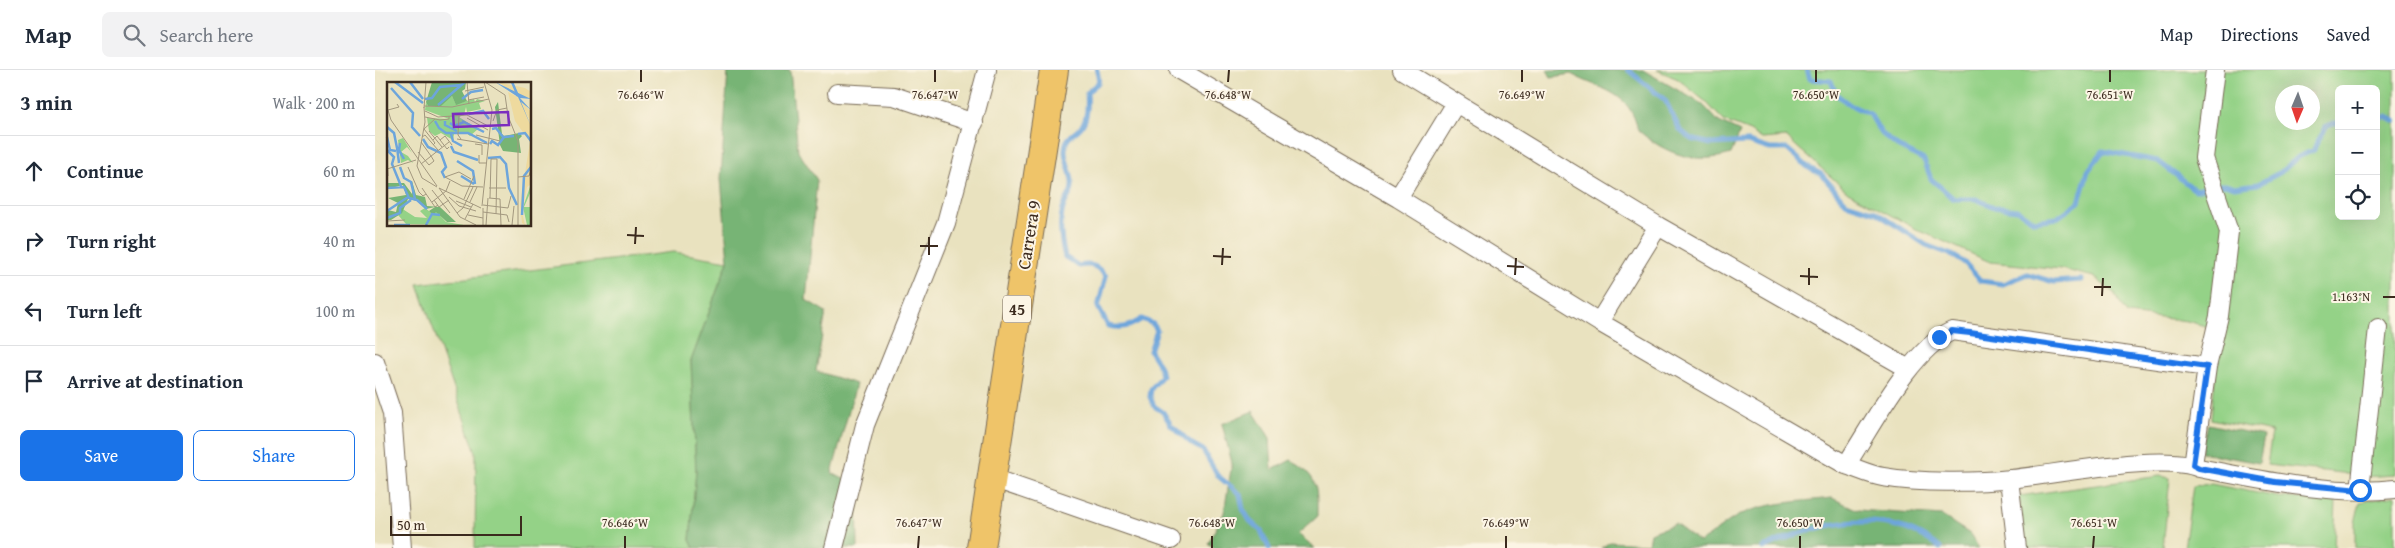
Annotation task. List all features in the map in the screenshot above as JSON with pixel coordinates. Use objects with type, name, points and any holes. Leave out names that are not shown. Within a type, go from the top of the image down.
[{"type":"highway","name":"Carrera 9","points":[[981,548],[1054,70]]},
{"type":"street","points":[[834,548],[865,425],[946,223],[987,70]]},
{"type":"street","points":[[1179,70],[1398,198],[1599,322],[1847,465],[1881,477],[1913,481],[2009,479],[2115,466],[2160,463],[2193,465],[2199,468],[2275,482],[2360,490],[2395,489]]},
{"type":"street","points":[[1402,70],[1658,226],[1909,369]]},
{"type":"street","points":[[2193,465],[2207,367],[2219,316],[2229,232],[2204,158],[2215,70]]},
{"type":"street","points":[[837,93],[893,96],[974,123]]},
{"type":"street","points":[[1398,198],[1455,103]]},
{"type":"street","points":[[1599,322],[1658,226]]},
{"type":"street","points":[[2360,490],[2378,328]]},
{"type":"street","points":[[1847,465],[1909,369],[1939,337],[1952,331],[2207,367]]},
{"type":"street","points":[[375,362],[392,413],[402,548]]},
{"type":"street","points":[[991,478],[1171,540]]},
{"type":"street","points":[[2009,479],[2017,548]]},
{"type":"green space","points":[[728,70],[790,70],[798,151],[817,180],[806,300],[826,312],[816,371],[856,384],[832,473],[857,486],[858,548],[694,548],[690,540],[696,471],[691,361],[728,261],[721,179]]},
{"type":"green space","points":[[1547,70],[1643,70],[1702,104],[1719,122],[1740,132],[1731,154],[1705,158],[1681,155],[1659,145],[1638,130],[1634,117],[1628,107],[1613,93],[1571,74],[1551,77]]},
{"type":"green space","points":[[1657,70],[2395,70],[2395,475],[2362,477],[2267,465],[2272,432],[2211,419],[2220,330],[2187,321],[2127,314],[2114,293],[2094,277],[2061,269],[1990,262],[1918,230],[1848,192],[1786,137],[1762,139],[1750,131],[1724,121],[1706,102],[1678,79]]},
{"type":"green space","points":[[674,252],[728,261],[691,361],[696,471],[690,540],[694,548],[475,548],[476,453],[418,284]]},
{"type":"green space","points":[[1253,411],[1270,438],[1272,470],[1291,460],[1307,472],[1315,483],[1317,517],[1298,534],[1315,548],[1214,548],[1208,543],[1224,513],[1232,463],[1222,424]]},
{"type":"green space","points":[[2208,424],[2264,436],[2259,463],[2201,452]]},
{"type":"green space","points":[[2160,476],[2170,478],[2163,548],[2024,548],[2019,496]]},
{"type":"green space","points":[[2211,484],[2278,497],[2336,501],[2334,548],[2184,548],[2193,486]]},
{"type":"green space","points":[[2395,496],[2395,548],[2355,548],[2355,523],[2360,502]]},
{"type":"green space","points":[[1832,498],[1858,510],[1942,516],[1970,534],[1979,548],[1601,548],[1610,542],[1648,544],[1650,533],[1675,524],[1699,542],[1742,514],[1766,506]]},
{"type":"waterway","points":[[1097,70],[1099,80],[1087,93],[1087,108],[1084,122],[1068,139],[1065,148],[1072,184],[1061,216],[1061,237],[1065,257],[1079,266],[1094,266],[1106,276],[1098,307],[1108,326],[1126,327],[1142,319],[1153,324],[1157,330],[1150,351],[1160,367],[1162,376],[1151,389],[1150,397],[1154,406],[1163,412],[1171,425],[1192,444],[1203,450],[1218,476],[1240,494],[1243,509],[1250,521],[1261,531],[1269,548]]},
{"type":"waterway","points":[[1628,70],[1665,100],[1680,130],[1691,139],[1711,144],[1748,142],[1770,149],[1787,149],[1809,168],[1821,174],[1846,203],[1875,212],[1926,245],[1952,255],[1965,263],[1981,281],[2003,284],[2027,274],[2054,282],[2082,280]]},
{"type":"waterway","points":[[1807,70],[1810,79],[1831,81],[1836,94],[1850,105],[1870,114],[1881,133],[1897,146],[1924,160],[1931,179],[1954,199],[1976,199],[1994,207],[2017,210],[2034,221],[2057,218],[2079,202],[2088,171],[2103,151],[2158,161],[2195,190],[2225,184],[2235,187],[2258,184],[2281,172],[2298,157],[2314,150],[2326,126],[2335,123]]},
{"type":"waterway","points":[[2380,117],[2387,117],[2395,121]]},
{"type":"waterway","points":[[1763,548],[1807,531],[1853,522],[1875,522],[1898,526],[1919,535],[1940,548]]},
{"type":"route","points":[[1939,337],[1952,331],[1970,333],[2207,367],[2193,465],[2199,468],[2275,482],[2360,490]]}]
